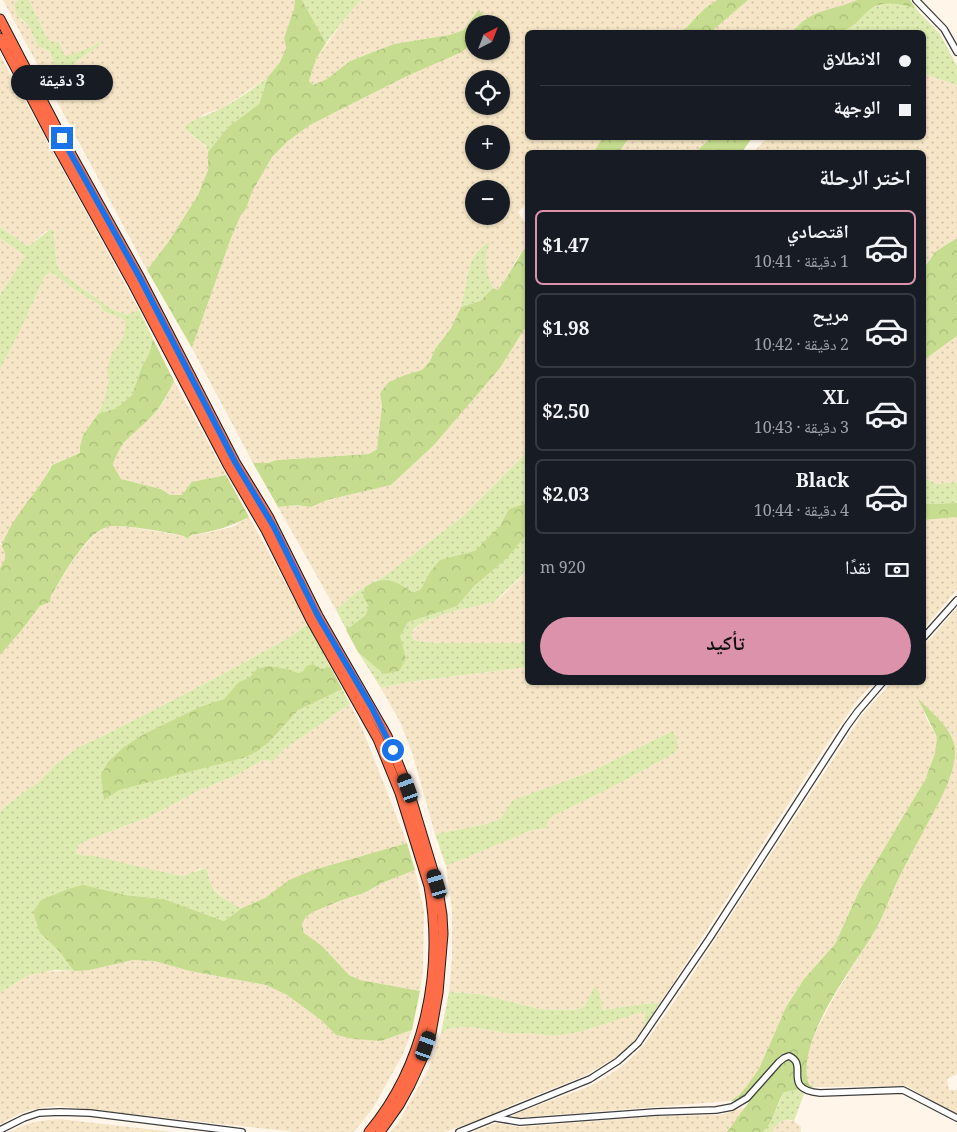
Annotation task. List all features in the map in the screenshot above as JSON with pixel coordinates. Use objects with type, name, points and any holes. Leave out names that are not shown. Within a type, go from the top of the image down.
[{"type":"highway","points":[[0,19],[62,138],[140,278],[235,462],[271,522],[318,616],[387,736],[408,788],[437,884],[443,934],[438,993],[431,1033],[422,1059],[410,1084],[399,1105],[380,1132]]},
{"type":"highway","points":[[0,38],[233,474],[266,530],[311,620],[364,713],[390,766],[400,793],[432,901],[434,934],[430,990],[422,1033],[414,1057],[393,1099],[369,1132]]},
{"type":"street","points":[[916,0],[944,29],[957,52]]},
{"type":"street","points":[[926,635],[957,600]]},
{"type":"street","points":[[459,1132],[590,1080],[618,1061],[638,1043],[847,726],[880,685]]},
{"type":"street","points":[[496,1118],[520,1122],[656,1112],[716,1110],[732,1107],[747,1098],[779,1062],[789,1056],[794,1058],[797,1063],[800,1087],[809,1092],[904,1090],[948,1115],[957,1118]]},
{"type":"street","points":[[0,1130],[24,1118],[60,1112],[242,1132]]},
{"type":"shaded area","points":[[3,0],[19,0],[14,3],[21,20],[28,25],[34,38],[49,51],[59,80],[83,97],[83,92],[75,83],[78,77],[75,64],[101,42],[66,57],[60,45],[47,38],[29,0],[295,0],[294,9],[284,38],[286,48],[280,62],[268,77],[223,108],[204,114],[186,130],[206,147],[208,152],[208,170],[198,195],[169,241],[147,270]]},
{"type":"shaded area","points":[[361,0],[717,0],[704,9],[684,30],[525,30],[525,140],[601,140],[595,150],[525,150],[525,205],[518,212],[525,223],[525,248],[498,290],[493,288],[487,276],[485,264],[489,242],[477,251],[468,275],[461,307],[451,328],[435,349],[430,361],[422,370],[405,375],[380,393],[382,406],[378,448],[369,454],[253,463],[192,348],[231,238],[241,215],[246,209],[252,192],[272,157],[288,141],[310,125],[405,77],[465,50],[465,60],[510,60],[510,15],[482,15],[479,9],[475,15],[465,15],[464,30],[449,35],[394,44],[350,61],[327,79],[313,85],[309,81],[316,59]]},
{"type":"shaded area","points":[[748,0],[857,0],[799,25],[794,30],[713,30]]},
{"type":"shaded area","points":[[0,55],[139,310],[132,314],[127,315],[111,309],[64,275],[57,266],[54,232],[46,231],[28,246],[0,227]]},
{"type":"shaded area","points":[[926,75],[957,85],[957,238],[935,252],[926,265],[926,150],[755,150],[766,140],[926,140]]},
{"type":"shaded area","points":[[628,140],[708,140],[698,150],[620,150]]},
{"type":"shaded area","points":[[0,238],[25,256],[0,295]]},
{"type":"shaded area","points":[[51,272],[72,288],[100,305],[103,311],[125,321],[124,335],[116,348],[104,400],[98,414],[83,435],[80,453],[51,465],[44,481],[6,534],[5,562],[0,568],[0,544],[2,545],[0,541],[0,369],[45,276]]},
{"type":"shaded area","points":[[525,328],[525,454],[462,517],[386,575],[356,592],[336,610],[278,507],[297,505],[311,507],[327,500],[391,485],[434,445],[500,368]]},
{"type":"shaded area","points":[[957,336],[957,482],[937,484],[926,479],[926,359]]},
{"type":"shaded area","points":[[174,381],[226,475],[210,478],[182,495],[170,495],[161,489],[121,479],[113,465],[118,451],[130,435],[151,417],[164,402]]},
{"type":"shaded area","points":[[249,517],[308,624],[288,638],[221,675],[78,747],[55,765],[38,783],[0,811],[0,655],[40,606],[50,602],[51,596],[78,552],[97,533],[108,526],[122,526],[154,531],[184,536],[187,539],[191,535],[232,527]]},
{"type":"shaded area","points":[[957,517],[957,590],[926,626],[926,520]]},
{"type":"shaded area","points":[[525,572],[525,643],[452,644],[413,639],[411,634],[425,621],[455,611],[494,602]]},
{"type":"shaded area","points":[[957,608],[957,1074],[947,1079],[949,1090],[957,1090],[957,1114],[907,1086],[814,1087],[809,1085],[805,1075],[806,1061],[812,1039],[835,995],[877,927],[898,880],[951,776],[932,713],[919,699],[927,720],[937,737],[935,753],[925,780],[860,889],[835,944],[804,979],[786,1007],[759,1069],[740,1095],[730,1101],[516,1118],[513,1115],[588,1087],[606,1077],[625,1064],[643,1046],[683,989],[862,715],[889,685],[926,685],[926,644]]},
{"type":"shaded area","points":[[525,667],[525,685],[871,685],[857,701],[827,744],[660,1003],[603,1010],[600,994],[591,995],[584,1007],[575,1010],[540,1009],[479,994],[449,992],[452,958],[452,910],[446,866],[540,827],[553,816],[609,789],[676,752],[672,731],[590,772],[514,800],[500,819],[486,824],[435,834],[412,752],[400,722],[381,688],[409,682]]},
{"type":"shaded area","points":[[350,704],[362,728],[407,843],[313,870],[289,881],[265,898],[242,908],[223,898],[211,886],[207,868],[198,869],[192,874],[183,876],[93,856],[80,856],[76,853],[77,846],[88,840],[149,817],[200,790],[237,775],[263,760],[273,761],[283,750]]},
{"type":"shaded area","points":[[415,870],[424,911],[423,969],[420,991],[360,980],[349,975],[304,933],[302,925],[306,917],[313,912],[364,893],[382,883]]},
{"type":"shaded area","points":[[133,960],[154,961],[190,971],[266,985],[287,995],[321,1020],[336,1035],[381,1041],[412,1030],[403,1054],[373,1108],[354,1132],[295,1132],[58,1106],[39,1108],[21,1113],[0,1124],[0,993],[29,975],[39,972],[90,970]]},
{"type":"shaded area","points":[[646,1010],[644,1028],[633,1042],[616,1057],[584,1076],[509,1106],[492,1115],[445,1132],[390,1132],[398,1123],[428,1070],[441,1033],[450,1028],[470,1027],[507,1033],[555,1036],[580,1032]]},
{"type":"shaded area","points":[[747,1107],[727,1132],[472,1132],[497,1123],[519,1127],[660,1116],[719,1115]]},
{"type":"shaded area","points":[[59,1119],[174,1132],[10,1132],[24,1125],[39,1121]]},
{"type":"shaded area","points":[[783,1120],[794,1121],[801,1127],[801,1132],[772,1132],[778,1122]]},
{"type":"green space","points":[[19,0],[29,0],[47,38],[52,42],[58,42],[66,56],[92,47],[102,41],[75,64],[78,77],[75,83],[83,92],[83,97],[79,100],[59,81],[49,51],[38,46],[28,25],[17,15],[14,3]]},
{"type":"green space","points":[[295,0],[302,0],[326,43],[316,59],[309,81],[313,85],[327,79],[350,61],[394,44],[449,35],[465,29],[465,50],[405,77],[310,125],[288,141],[272,157],[252,192],[246,209],[241,215],[231,238],[192,348],[147,270],[169,241],[198,195],[208,170],[208,152],[228,127],[259,104],[268,77],[280,62],[286,48],[284,38],[294,9]]},
{"type":"green space","points":[[302,0],[361,0],[326,43]]},
{"type":"green space","points":[[717,0],[748,0],[713,30],[684,30],[704,9]]},
{"type":"green space","points":[[857,0],[910,0],[916,9],[898,4],[879,5],[868,11],[853,25],[844,30],[794,30],[815,14]]},
{"type":"green space","points":[[890,2],[904,4],[916,9],[940,34],[957,66],[957,85],[926,75],[926,30],[844,30],[849,28],[869,9]]},
{"type":"green space","points":[[479,9],[482,15],[475,15]]},
{"type":"green space","points":[[268,77],[259,104],[228,127],[208,152],[206,146],[186,130],[185,126],[230,104]]},
{"type":"green space","points":[[601,140],[628,140],[620,150],[595,150]]},
{"type":"green space","points":[[708,140],[751,140],[743,150],[698,150]]},
{"type":"green space","points":[[0,227],[28,246],[51,229],[54,232],[57,266],[64,275],[111,309],[127,315],[139,310],[153,339],[149,354],[142,366],[132,395],[118,408],[98,414],[104,400],[109,378],[107,372],[110,358],[124,335],[125,321],[103,311],[100,305],[72,288],[51,272],[45,276],[0,369],[0,295],[25,256],[0,238]]},
{"type":"green space","points":[[957,238],[957,336],[926,359],[926,265],[935,252]]},
{"type":"green space","points":[[490,241],[486,265],[493,288],[480,301],[461,307],[468,272],[473,258]]},
{"type":"green space","points":[[525,248],[525,328],[500,368],[434,445],[391,485],[327,500],[311,507],[297,505],[278,507],[253,463],[369,454],[377,449],[382,406],[380,393],[389,382],[422,370],[451,328],[461,307],[480,301],[493,288],[498,290]]},
{"type":"green space","points":[[153,339],[174,381],[155,413],[120,448],[113,465],[121,479],[161,489],[170,495],[182,495],[192,482],[226,475],[249,517],[221,529],[191,535],[187,539],[184,536],[121,526],[107,527],[98,531],[82,547],[68,567],[51,596],[50,602],[40,606],[0,655],[0,568],[5,557],[2,546],[6,535],[18,515],[40,486],[52,465],[80,453],[83,435],[98,414],[117,408],[132,395],[142,366],[149,354]]},
{"type":"green space","points":[[525,454],[525,572],[494,602],[455,611],[425,621],[414,629],[411,634],[413,639],[437,643],[525,643],[525,667],[409,682],[381,688],[358,652],[336,610],[356,592],[386,575],[462,517]]},
{"type":"green space","points":[[926,479],[937,484],[957,482],[957,503],[926,504]]},
{"type":"green space","points":[[957,503],[957,517],[926,520],[926,504]]},
{"type":"green space","points":[[525,504],[525,536],[507,558],[474,586],[457,606],[408,622],[400,636],[406,659],[399,671],[384,674],[358,652],[346,630],[365,616],[369,607],[363,596],[365,587],[384,580],[395,582],[413,593],[421,589],[430,572],[440,560],[475,551],[500,526],[509,509]]},
{"type":"green space","points":[[308,624],[350,704],[283,750],[273,761],[263,760],[237,775],[200,790],[149,817],[77,846],[76,853],[81,855],[95,856],[183,876],[207,868],[211,884],[216,892],[229,902],[242,908],[224,921],[164,899],[125,895],[40,933],[58,950],[74,971],[55,970],[29,975],[0,993],[0,811],[38,783],[55,765],[78,747],[221,675],[288,638]]},
{"type":"green space","points":[[313,664],[321,669],[330,667],[342,689],[298,710],[269,742],[256,752],[243,758],[119,790],[104,800],[101,775],[108,762],[124,747],[144,734],[200,707],[224,699],[239,682],[249,678],[257,669],[268,666],[298,673],[303,672],[306,666]]},
{"type":"green space","points":[[917,697],[947,729],[954,744],[954,762],[947,784],[895,886],[876,929],[841,983],[818,1027],[810,1048],[806,1068],[809,1085],[814,1087],[784,1092],[770,1123],[763,1132],[727,1132],[752,1098],[730,1101],[740,1095],[759,1069],[786,1007],[804,979],[835,944],[860,889],[925,780],[935,753],[937,737]]},
{"type":"green space","points":[[672,731],[678,743],[676,752],[671,755],[609,789],[553,816],[548,821],[546,828],[532,830],[446,866],[435,834],[486,824],[500,819],[513,800],[590,772]]},
{"type":"green space","points":[[407,843],[415,870],[382,883],[364,893],[313,912],[306,917],[302,924],[304,933],[322,946],[349,975],[360,980],[420,991],[412,1030],[381,1041],[354,1039],[336,1035],[321,1020],[287,995],[266,985],[190,971],[154,961],[133,960],[90,970],[74,971],[58,950],[40,933],[33,912],[41,900],[83,885],[125,895],[164,899],[224,921],[242,908],[265,898],[289,880],[313,870]]},
{"type":"green space","points":[[595,986],[600,994],[603,1010],[660,1003],[644,1028],[645,1011],[580,1032],[555,1036],[507,1033],[470,1027],[450,1028],[441,1033],[449,992],[479,994],[540,1009],[575,1010],[584,1007]]},
{"type":"green space","points":[[808,1053],[805,1075],[809,1085],[814,1087],[799,1090],[804,1094],[794,1121],[783,1120],[772,1132],[763,1132],[772,1119],[784,1092],[730,1101],[742,1093],[755,1075],[765,1056]]},
{"type":"route","points":[[62,138],[140,278],[235,462],[274,527],[318,616],[372,708],[393,750]]}]
